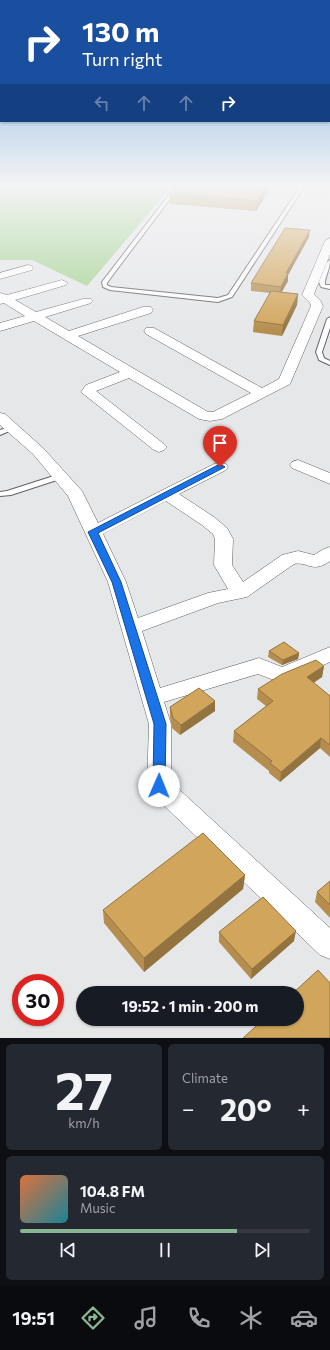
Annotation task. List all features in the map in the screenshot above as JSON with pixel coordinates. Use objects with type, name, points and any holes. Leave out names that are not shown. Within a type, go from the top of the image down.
[{"type":"street","points":[[2,299],[204,416],[217,416],[285,381],[317,306],[316,302],[308,295],[330,241]]},
{"type":"street","points":[[0,276],[28,268]]},
{"type":"street","points":[[2,299],[62,283]]},
{"type":"street","points":[[0,327],[87,301]]},
{"type":"street","points":[[66,336],[147,310]]},
{"type":"street","points":[[150,331],[261,393]]},
{"type":"street","points":[[129,373],[91,388],[88,392],[159,447]]},
{"type":"street","points":[[4,426],[38,451],[76,494],[116,582],[160,724],[159,786],[330,946]]},
{"type":"street","points":[[298,465],[330,479]]},
{"type":"street","points":[[93,532],[220,467]]},
{"type":"street","points":[[167,494],[208,521],[221,532],[224,539],[223,564],[240,593]]},
{"type":"street","points":[[131,628],[215,597],[240,593],[288,559],[298,557],[309,561],[318,561],[330,553]]},
{"type":"street","points":[[152,698],[258,666],[282,675],[330,654]]},
{"type":"lane","points":[[140,235],[104,283],[105,286],[110,288],[218,300],[230,296],[270,235]]},
{"type":"lane","points":[[330,262],[322,282],[323,286],[330,287]]},
{"type":"lane","points":[[330,319],[319,352],[321,359],[330,363]]},
{"type":"lane","points":[[0,494],[8,493],[60,476]]},
{"type":"green space","points":[[0,235],[130,235],[87,286],[32,260],[0,260]]},
{"type":"building","points":[[280,235],[307,235],[286,273],[288,273],[281,287],[251,283]]},
{"type":"building","points":[[271,291],[298,294],[283,325],[254,321]]},
{"type":"building","points":[[284,642],[299,653],[283,660],[269,651]]},
{"type":"building","points":[[316,660],[324,666],[307,677],[330,696],[330,745],[321,738],[281,772],[270,763],[272,761],[234,731],[273,701],[258,689],[282,674]]},
{"type":"building","points":[[199,688],[215,701],[181,725],[173,718],[170,707]]},
{"type":"building","points":[[203,833],[245,875],[144,958],[103,910]]},
{"type":"building","points":[[330,881],[330,905],[317,892]]},
{"type":"building","points":[[263,897],[296,931],[252,969],[219,932]]},
{"type":"building","points":[[318,970],[330,983],[330,1038],[243,1038],[256,1026],[304,1026],[304,986],[301,986]]},
{"type":"route","points":[[159,786],[160,724],[116,582],[93,532],[220,467]]}]
